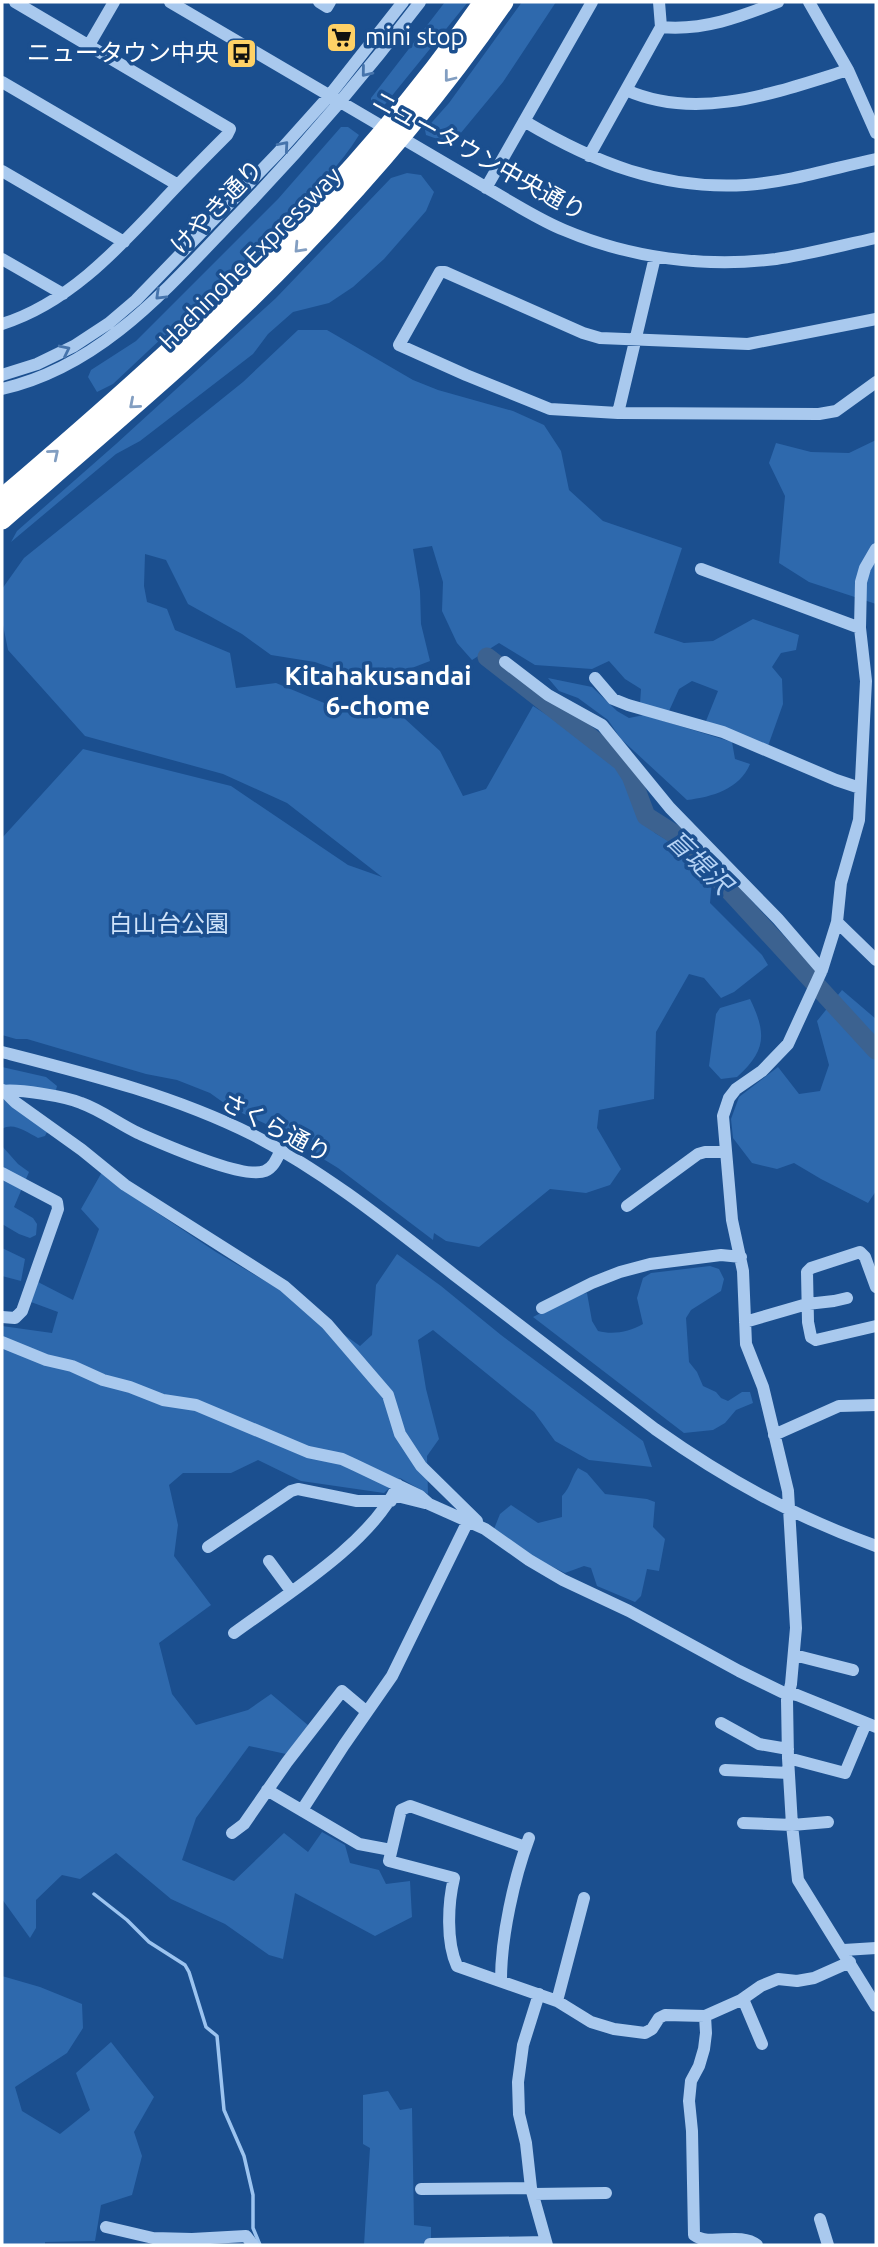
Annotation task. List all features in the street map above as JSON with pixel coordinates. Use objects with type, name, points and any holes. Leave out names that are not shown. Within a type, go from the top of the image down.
[{"type":"highway","name":"Hachinohe Expressway","points":[[2,498],[175,348],[271,254],[406,107],[483,2]]},
{"type":"highway","name":"Hachinohe Expressway","points":[[2,520],[183,362],[281,267],[348,197],[423,110],[504,2]]},
{"type":"street","points":[[2,324],[36,310],[88,276],[124,242],[230,129],[15,2]]},
{"type":"street","points":[[89,45],[114,2]]},
{"type":"street","name":"ニュータウン中央通り","points":[[170,2],[486,188],[563,230],[594,242],[655,257],[742,262],[876,238]]},
{"type":"street","points":[[319,2],[327,7],[330,2]]},
{"type":"street","name":"けやき通り","points":[[2,375],[37,364],[74,346],[109,323],[136,300],[329,96],[403,2]]},
{"type":"street","name":"けやき通り","points":[[2,389],[39,378],[73,362],[135,319],[161,296],[293,158],[341,103],[420,2]]},
{"type":"street","points":[[486,188],[592,2]]},
{"type":"street","points":[[589,156],[661,27],[659,2]]},
{"type":"street","points":[[661,27],[703,27],[778,2]]},
{"type":"street","points":[[809,2],[848,70],[876,133]]},
{"type":"street","points":[[626,90],[663,101],[719,104],[781,91],[848,70]]},
{"type":"street","points":[[2,82],[178,186]]},
{"type":"street","points":[[524,121],[589,156],[647,177],[694,184],[747,185],[876,159]]},
{"type":"street","points":[[2,171],[124,242]]},
{"type":"street","points":[[618,413],[655,257]]},
{"type":"street","points":[[2,259],[63,294]]},
{"type":"street","points":[[876,319],[748,344],[600,338],[440,272],[399,345],[466,376],[550,409],[618,413],[819,414],[836,411],[876,382]]},
{"type":"street","points":[[876,550],[861,582],[860,628],[866,681],[859,820],[841,883],[837,922],[822,970],[788,1044],[762,1071],[736,1089],[729,1098],[723,1116],[732,1220],[741,1257],[746,1344],[763,1387],[788,1491],[796,1628],[789,1693],[788,1754],[798,1880],[876,2006]]},
{"type":"street","points":[[701,569],[860,628]]},
{"type":"street","points":[[505,662],[548,695],[602,725],[670,808],[778,919],[822,970]]},
{"type":"street","points":[[595,678],[613,699],[723,732],[860,788]]},
{"type":"street","points":[[837,922],[876,960]]},
{"type":"street","name":"さくら通り","points":[[2,1052],[149,1091],[214,1117],[281,1150],[381,1218],[700,1461],[793,1513],[876,1546]]},
{"type":"street","points":[[3,1091],[80,1102],[138,1133],[220,1165],[252,1173],[272,1166],[281,1150]]},
{"type":"street","points":[[3,1091],[125,1185],[284,1286],[327,1324],[388,1395],[400,1434],[421,1466],[485,1529],[563,1580],[629,1611],[738,1671],[782,1692],[871,1725],[845,1773],[759,1744],[721,1723]]},
{"type":"street","points":[[627,1206],[698,1154],[725,1152]]},
{"type":"street","points":[[2,1173],[57,1202],[58,1209],[22,1311],[15,1318],[2,1317]]},
{"type":"street","points":[[876,1287],[865,1257],[860,1252],[811,1268],[807,1272],[811,1337],[816,1340],[876,1326]]},
{"type":"street","points":[[542,1308],[592,1283],[650,1264],[721,1255],[741,1257]]},
{"type":"street","points":[[745,1322],[807,1304],[847,1298]]},
{"type":"street","points":[[2,1342],[163,1400],[196,1405],[308,1452],[342,1459],[394,1494]]},
{"type":"street","points":[[774,1435],[839,1406],[875,1405],[876,1421]]},
{"type":"street","points":[[208,1547],[291,1491],[298,1489],[357,1500],[394,1494],[420,1496],[429,1504],[485,1529]]},
{"type":"street","points":[[234,1633],[342,1553],[394,1494]]},
{"type":"street","points":[[302,1810],[392,1676],[468,1521]]},
{"type":"street","points":[[269,1561],[291,1591]]},
{"type":"street","points":[[794,1655],[853,1670]]},
{"type":"street","points":[[232,1833],[244,1824],[342,1691],[367,1712]]},
{"type":"street","points":[[725,1770],[789,1773]]},
{"type":"street","points":[[267,1790],[359,1844],[391,1850]]},
{"type":"street","points":[[501,1980],[510,1908],[527,1842],[410,1806],[401,1810],[389,1861],[454,1878],[448,1903],[455,1963],[472,1972],[557,2000],[591,2022],[645,2033],[665,2015],[705,2016],[778,1979],[796,1981],[814,1978],[847,1956],[876,1948]]},
{"type":"street","points":[[743,1823],[792,1825],[828,1822]]},
{"type":"street","points":[[557,2000],[584,1898]]},
{"type":"street","points":[[430,2244],[547,2244],[532,2191],[519,2114],[523,2045],[538,1994]]},
{"type":"street","points":[[743,1999],[762,2044]]},
{"type":"street","points":[[705,2016],[704,2049],[691,2081],[689,2101],[694,2235],[705,2241],[740,2239],[757,2245]]},
{"type":"street","points":[[421,2189],[606,2193]]},
{"type":"street","points":[[820,2219],[828,2245]]},
{"type":"street","points":[[106,2227],[153,2238],[246,2236],[253,2245]]},
{"type":"green space","points":[[445,2],[468,2],[382,108],[371,103],[371,98]]},
{"type":"green space","points":[[522,2],[556,2],[503,82],[455,140],[449,143],[426,135],[425,130],[449,103]]},
{"type":"green space","points":[[341,127],[348,127],[359,135],[326,177],[246,259],[113,384],[97,392],[88,377],[91,370],[136,341],[278,199]]},
{"type":"green space","points":[[407,173],[421,175],[434,192],[426,211],[384,259],[353,287],[329,303],[293,312],[268,334],[253,354],[140,441],[116,454],[11,542],[17,531],[276,298],[391,178]]},
{"type":"green space","name":"白山台公園","points":[[298,330],[327,330],[413,380],[438,390],[513,411],[544,425],[561,451],[569,490],[603,521],[682,548],[654,633],[684,643],[713,641],[753,619],[799,635],[796,650],[781,653],[772,667],[782,679],[783,704],[768,746],[706,721],[718,691],[692,681],[679,689],[669,711],[640,704],[641,689],[625,679],[609,661],[592,669],[535,665],[499,643],[472,660],[457,643],[442,611],[443,582],[432,546],[413,549],[420,591],[421,624],[430,661],[373,683],[315,662],[271,655],[242,634],[188,604],[166,560],[145,554],[144,586],[147,602],[167,609],[175,630],[230,653],[236,688],[276,683],[329,705],[375,705],[404,718],[440,751],[463,796],[486,789],[533,706],[575,733],[619,769],[638,813],[655,833],[682,849],[712,880],[710,903],[762,955],[768,965],[734,992],[721,998],[704,978],[689,974],[656,1032],[654,1099],[599,1110],[597,1128],[621,1169],[610,1185],[586,1193],[550,1189],[479,1247],[446,1241],[434,1233],[433,1240],[338,1168],[268,1125],[231,1108],[210,1093],[177,1080],[146,1074],[27,1039],[2,1035],[2,838],[83,749],[231,786],[348,865],[382,877],[287,803],[223,774],[85,736],[8,650],[2,620],[2,589],[24,558],[243,382]]},
{"type":"green space","points":[[876,440],[876,604],[809,582],[779,563],[785,496],[769,463],[776,443],[811,452],[849,453]]},
{"type":"green space","points":[[548,678],[592,687],[617,711],[629,718],[644,715],[732,742],[735,759],[750,764],[732,786],[706,797],[687,800],[621,739],[608,720],[578,698],[559,691]]},
{"type":"green space","points":[[842,990],[876,1019],[876,1191],[868,1203],[794,1163],[777,1169],[752,1163],[733,1138],[731,1119],[739,1097],[778,1067],[799,1094],[820,1091],[829,1065],[817,1021]]},
{"type":"green space","points":[[750,999],[761,1032],[758,1050],[747,1068],[737,1077],[721,1079],[709,1066],[716,1014],[720,1008]]},
{"type":"green space","points":[[2,1067],[46,1077],[57,1086],[56,1090],[2,1087]]},
{"type":"green space","points":[[2,1094],[48,1130],[45,1136],[38,1138],[16,1127],[2,1129]]},
{"type":"green space","points":[[2,1146],[29,1172],[14,1207],[33,1218],[37,1224],[36,1235],[30,1238],[2,1224]]},
{"type":"green space","points":[[102,1172],[150,1208],[216,1252],[287,1294],[360,1346],[372,1335],[376,1285],[397,1254],[643,1441],[652,1467],[589,1460],[555,1441],[534,1412],[433,1330],[418,1340],[426,1389],[439,1439],[427,1456],[428,1494],[400,1478],[384,1493],[301,1481],[258,1460],[231,1473],[183,1473],[169,1485],[178,1525],[174,1556],[211,1605],[159,1643],[172,1694],[196,1725],[248,1710],[271,1694],[309,1726],[286,1754],[249,1746],[196,1818],[182,1860],[234,1881],[284,1833],[308,1852],[322,1832],[345,1845],[350,1863],[379,1870],[386,1884],[410,1881],[412,1917],[375,1936],[295,1893],[283,1959],[269,1955],[225,1924],[171,1899],[116,1853],[80,1879],[62,1875],[36,1900],[36,1928],[30,1938],[2,1899],[2,1326],[52,1333],[58,1312],[31,1302],[38,1282],[73,1300],[99,1229],[81,1209]]},
{"type":"green space","points":[[2,1248],[25,1259],[21,1281],[2,1276]]},
{"type":"green space","points":[[710,1266],[719,1269],[724,1279],[721,1291],[691,1310],[686,1318],[689,1362],[703,1386],[716,1392],[721,1398],[728,1401],[742,1392],[750,1392],[753,1403],[736,1410],[725,1423],[713,1430],[684,1433],[533,1317],[574,1296],[587,1293],[592,1321],[598,1331],[627,1331],[643,1324],[637,1298],[643,1278],[651,1273]]},
{"type":"green space","points":[[578,1468],[587,1473],[605,1494],[655,1502],[653,1527],[665,1539],[659,1571],[647,1569],[641,1596],[635,1602],[597,1586],[591,1568],[584,1566],[565,1573],[531,1556],[494,1529],[500,1514],[511,1505],[538,1523],[562,1517],[562,1496]]},
{"type":"green space","points":[[2,1976],[40,1987],[82,2004],[83,2028],[67,2053],[15,2087],[22,2111],[60,2134],[90,2110],[76,2073],[111,2042],[154,2097],[134,2132],[142,2156],[132,2195],[101,2205],[95,2241],[2,2245]]},
{"type":"green space","points":[[388,2091],[400,2110],[412,2108],[414,2225],[431,2227],[431,2245],[364,2245],[370,2148],[363,2144],[363,2095]]},
{"type":"waterway","name":"盲堤沢","points":[[487,657],[622,762],[631,776],[646,816],[682,839],[876,1050]]},
{"type":"waterway","points":[[94,1894],[127,1920],[149,1942],[185,1965],[189,1972],[206,2027],[217,2036],[224,2110],[244,2156],[253,2195],[253,2228],[260,2245]]},
{"type":"place","name":"mini stop","points":[[342,37]]},
{"type":"place","name":"ニュータウン中央","points":[[242,53]]},
{"type":"district","name":"Kitahakusandai 6-chome","points":[[378,691]]}]
